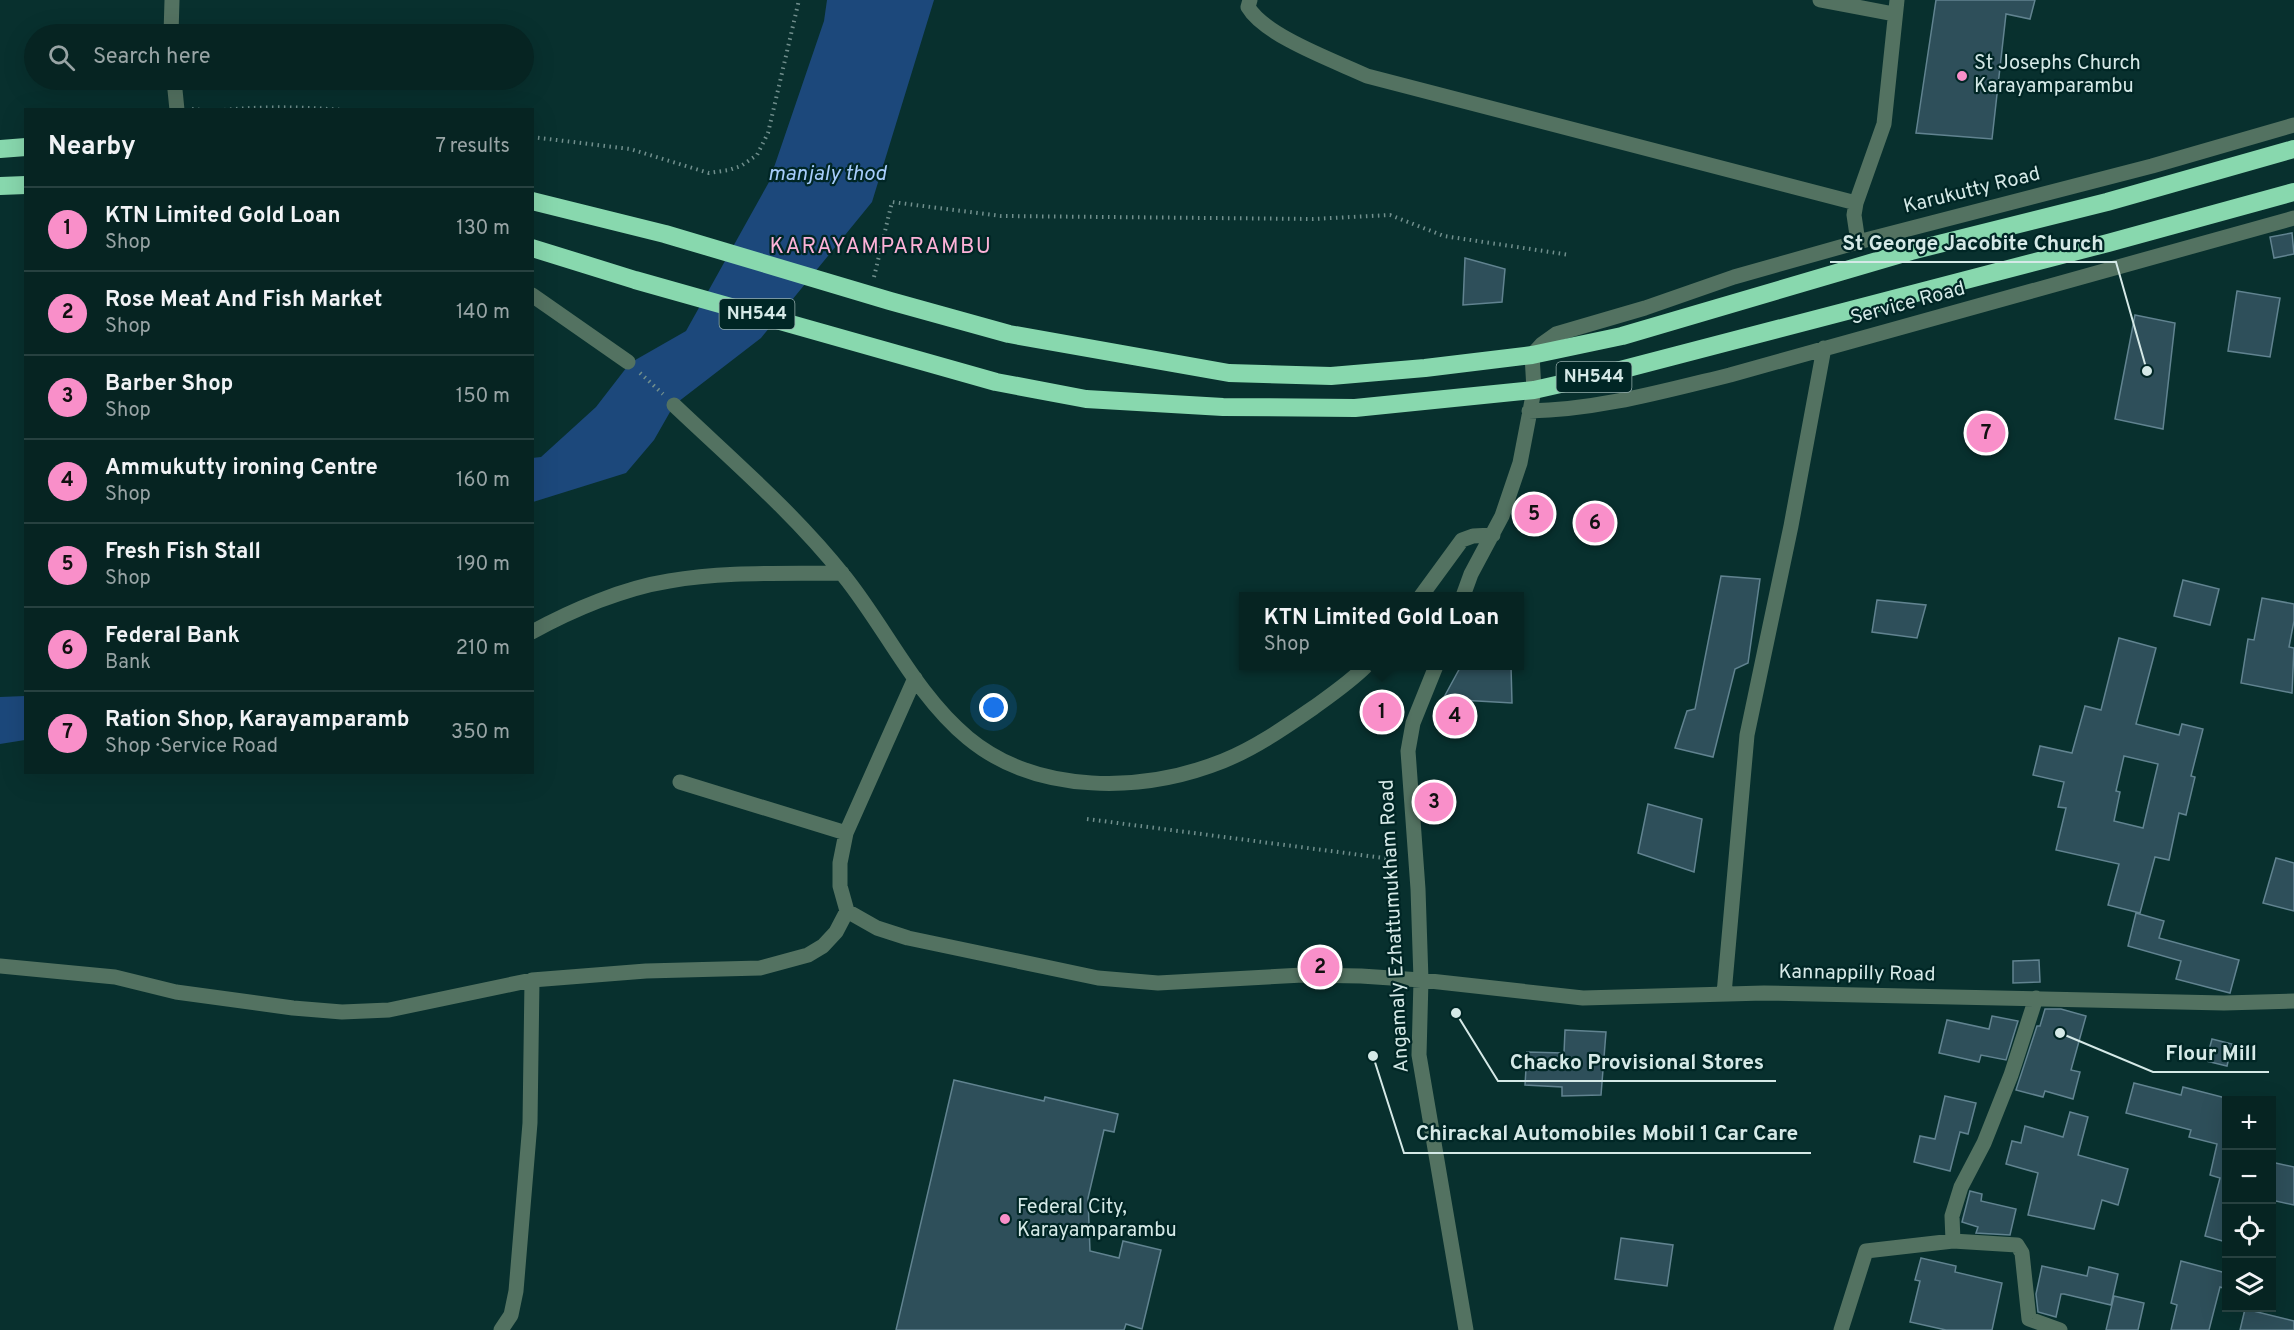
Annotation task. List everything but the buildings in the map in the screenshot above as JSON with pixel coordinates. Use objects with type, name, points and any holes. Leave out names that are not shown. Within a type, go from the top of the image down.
[{"type":"highway","points":[[0,149],[24,147]]},
{"type":"highway","name":"NH544","points":[[534,201],[665,234],[1009,334],[1229,373],[1331,376],[1425,368],[1532,355],[1622,336],[1911,251],[2107,202],[2294,149]]},
{"type":"highway","points":[[0,186],[24,185]]},
{"type":"highway","name":"NH544","points":[[534,249],[635,280],[996,382],[1086,399],[1223,407],[1355,408],[1534,390],[1710,348],[2294,192]]},
{"type":"street","points":[[171,24],[172,0]]},
{"type":"street","points":[[1250,0],[1248,7],[1254,17],[1292,41],[1367,76],[1856,203]]},
{"type":"street","points":[[1820,0],[1896,7],[1884,124],[1856,203],[1854,215],[1858,242]]},
{"type":"street","points":[[175,90],[177,108]]},
{"type":"street","name":"Karukutty Road","points":[[1532,355],[1556,334],[1645,308],[1734,277],[1858,242],[2152,166],[2294,125]]},
{"type":"street","name":"Service Road","points":[[1529,411],[1564,410],[1646,395],[1730,375],[2294,218]]},
{"type":"street","points":[[534,296],[628,362]]},
{"type":"street","points":[[1724,994],[1747,735],[1791,526],[1824,348]]},
{"type":"street","points":[[1465,592],[1471,574],[1493,535],[1520,463],[1534,390],[1532,355]]},
{"type":"street","points":[[674,405],[787,511],[859,595],[915,678],[939,709],[968,738],[1000,759],[1037,773],[1082,783],[1159,780],[1191,773],[1255,746],[1338,690],[1361,670]]},
{"type":"street","points":[[1425,592],[1462,540],[1473,536],[1493,535]]},
{"type":"street","points":[[534,631],[606,600],[645,586],[670,581],[730,575],[842,573]]},
{"type":"street","name":"Angamaly Ezhattumukham Road","points":[[1434,670],[1413,723],[1408,751],[1421,980],[1419,1055],[1466,1330]]},
{"type":"street","points":[[0,966],[115,977],[176,992],[293,1008],[342,1012],[390,1010],[532,980],[646,971],[760,968],[808,955],[823,946],[836,932],[847,911],[840,886],[840,863],[846,833],[915,678]]},
{"type":"street","points":[[680,782],[846,833]]},
{"type":"street","name":"Kannappilly Road","points":[[847,911],[877,928],[909,938],[1098,978],[1158,983],[1303,975],[1421,980],[1583,998],[1764,993],[2224,1003],[2294,1001]]},
{"type":"street","points":[[501,1330],[511,1315],[516,1291],[530,1123],[532,980]]},
{"type":"street","points":[[1953,1241],[1952,1216],[1961,1187],[1984,1143],[2007,1085],[2036,998]]},
{"type":"street","points":[[1842,1330],[1866,1251],[1953,1241],[2017,1245],[2022,1253],[2030,1319],[2061,1330]]},
{"type":"path","points":[[534,137],[630,149],[709,173],[729,171],[741,166],[758,154],[768,134],[789,33],[799,0]]},
{"type":"path","points":[[239,108],[254,106],[299,108]]},
{"type":"path","points":[[870,295],[892,202],[1001,216],[1313,219],[1390,215],[1444,236],[1570,255]]},
{"type":"path","points":[[628,362],[674,405]]},
{"type":"path","points":[[1087,819],[1415,862]]},
{"type":"water","name":"manjaly thod","points":[[827,0],[934,0],[872,202],[761,338],[674,405],[654,440],[626,473],[534,502],[534,458],[541,457],[596,407],[630,363],[686,331],[769,182],[824,21]]},
{"type":"water","points":[[24,696],[24,740],[0,744],[0,697]]},
{"type":"place","name":"St Josephs Church Karayamparambu","points":[[1962,76]]},
{"type":"place","name":"St George Jacobite Church","points":[[2147,371]]},
{"type":"place","name":"Ration Shop, Karayamparamb","points":[[1986,433]]},
{"type":"place","name":"Fresh Fish Stall","points":[[1534,514]]},
{"type":"place","name":"Federal Bank","points":[[1595,523]]},
{"type":"place","name":"KTN Limited Gold Loan","points":[[1382,712]]},
{"type":"place","name":"Ammukutty ironing Centre","points":[[1455,716]]},
{"type":"place","name":"Barber Shop","points":[[1434,802]]},
{"type":"place","name":"Rose Meat And Fish Market","points":[[1320,967]]},
{"type":"place","name":"Chacko Provisional Stores","points":[[1456,1013]]},
{"type":"place","name":"Flour Mill","points":[[2060,1033]]},
{"type":"place","name":"Chirackal Automobiles Mobil 1 Car Care","points":[[1373,1056]]},
{"type":"place","name":"Federal City, Karayamparambu","points":[[1005,1219]]},
{"type":"district","name":"KARAYAMPARAMBU","points":[[881,247]]}]
